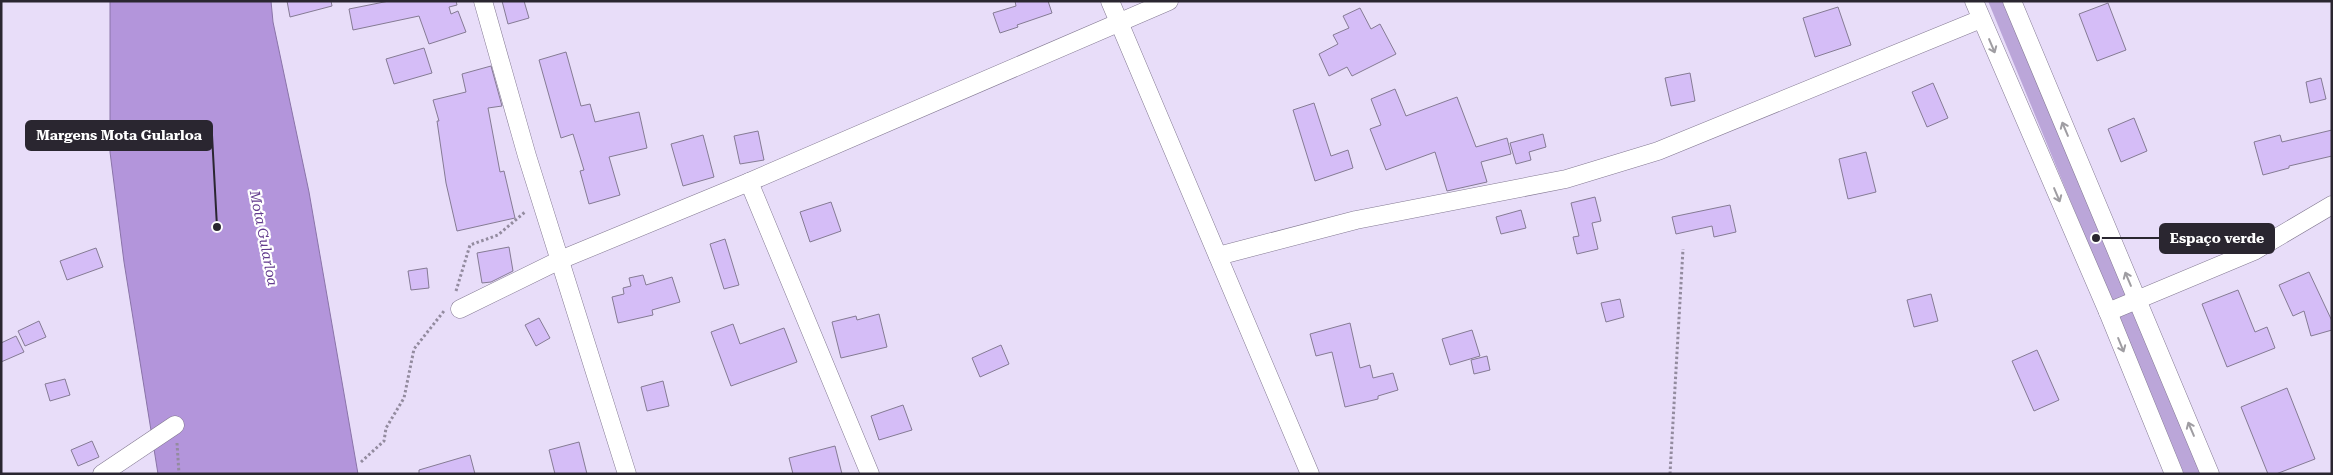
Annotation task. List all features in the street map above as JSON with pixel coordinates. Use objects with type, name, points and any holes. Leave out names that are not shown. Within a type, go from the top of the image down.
[{"type":"street","points":[[483,1],[527,156],[627,474]]},
{"type":"street","points":[[1110,1],[1310,474]]},
{"type":"street","points":[[460,309],[560,260],[749,182],[1169,1]]},
{"type":"street","points":[[1974,1],[2108,312],[2174,474]]},
{"type":"street","points":[[2012,1],[2210,474]]},
{"type":"street","points":[[1218,256],[1356,220],[1566,179],[1658,152],[1981,19]]},
{"type":"street","points":[[749,182],[870,474]]},
{"type":"street","points":[[2108,312],[2254,251],[2332,205]]},
{"type":"street","points":[[102,474],[175,425]]},
{"type":"path","points":[[1670,474],[1683,249]]},
{"type":"path","points":[[175,425],[179,474]]},
{"type":"shaded area","points":[[1988,1],[2012,1],[2202,474],[2183,474]]},
{"type":"water","name":"Mota Gularloa","points":[[110,1],[271,1],[273,22],[309,192],[358,474],[158,474],[124,262],[110,152]]},
{"type":"building","points":[[287,1],[331,1],[332,6],[290,17]]},
{"type":"building","points":[[389,1],[456,1],[457,5],[449,7],[451,14],[458,11],[466,32],[429,44],[419,16],[353,30],[349,9]]},
{"type":"building","points":[[502,1],[524,1],[529,18],[508,24]]},
{"type":"building","points":[[1015,1],[1048,1],[1052,13],[1000,33],[993,13],[1016,6]]},
{"type":"building","points":[[2108,3],[2126,50],[2097,61],[2079,14]]},
{"type":"building","points":[[1838,7],[1851,45],[1815,57],[1803,18]]},
{"type":"building","points":[[1360,8],[1371,29],[1380,24],[1396,54],[1352,76],[1347,67],[1329,76],[1319,54],[1338,44],[1333,35],[1349,28],[1343,16]]},
{"type":"building","points":[[424,48],[432,73],[394,84],[386,59]]},
{"type":"building","points":[[566,52],[581,106],[590,104],[595,122],[639,112],[647,148],[609,157],[620,195],[589,204],[580,171],[584,170],[573,134],[561,138],[539,60]]},
{"type":"building","points":[[491,66],[502,106],[488,108],[500,172],[504,171],[515,218],[457,231],[446,183],[437,121],[439,121],[433,100],[466,92],[462,74]]},
{"type":"building","points":[[1690,73],[1695,101],[1671,106],[1665,78]]},
{"type":"building","points":[[2321,78],[2326,99],[2310,103],[2306,82]]},
{"type":"building","points":[[1933,83],[1948,118],[1927,127],[1912,92]]},
{"type":"building","points":[[1395,89],[1406,116],[1457,97],[1476,147],[1507,138],[1511,154],[1481,162],[1487,182],[1447,191],[1435,152],[1386,170],[1370,129],[1381,125],[1371,99]]},
{"type":"building","points":[[1314,103],[1331,156],[1348,150],[1353,168],[1315,181],[1293,110]]},
{"type":"building","points":[[2134,118],[2147,151],[2121,162],[2108,129]]},
{"type":"building","points":[[2332,130],[2332,156],[2289,166],[2289,168],[2263,175],[2254,142],[2280,135],[2282,142]]},
{"type":"building","points":[[758,131],[764,160],[740,164],[734,136]]},
{"type":"building","points":[[1543,134],[1546,147],[1529,152],[1531,160],[1516,164],[1510,143]]},
{"type":"building","points":[[703,135],[714,177],[683,186],[671,144]]},
{"type":"building","points":[[1866,152],[1876,192],[1848,199],[1839,159]]},
{"type":"building","points":[[1595,197],[1601,221],[1592,223],[1598,249],[1577,254],[1573,237],[1579,236],[1571,203]]},
{"type":"building","points":[[831,202],[841,231],[810,242],[800,212]]},
{"type":"building","points":[[1730,205],[1736,232],[1714,237],[1712,226],[1676,234],[1672,217]]},
{"type":"building","points":[[1521,210],[1526,228],[1501,234],[1496,217]]},
{"type":"building","points":[[725,239],[739,285],[724,289],[710,244]]},
{"type":"building","points":[[509,247],[513,271],[491,282],[482,283],[477,253]]},
{"type":"building","points":[[96,248],[103,267],[67,280],[60,261]]},
{"type":"building","points":[[427,268],[429,288],[411,290],[408,271]]},
{"type":"building","points":[[2309,272],[2332,321],[2332,330],[2311,336],[2304,311],[2293,316],[2279,285]]},
{"type":"building","points":[[643,275],[646,285],[672,277],[680,302],[652,310],[653,315],[618,323],[612,297],[624,294],[623,288],[631,286],[629,278]]},
{"type":"building","points":[[2238,290],[2255,332],[2267,327],[2275,348],[2227,367],[2202,304]]},
{"type":"building","points":[[1931,294],[1938,321],[1914,327],[1907,300]]},
{"type":"building","points":[[1620,299],[1624,317],[1606,322],[1601,303]]},
{"type":"building","points":[[879,314],[887,347],[841,358],[832,322],[856,316],[857,320]]},
{"type":"building","points":[[539,318],[550,338],[536,346],[525,325]]},
{"type":"building","points":[[39,321],[46,337],[25,346],[18,331]]},
{"type":"building","points":[[1350,323],[1360,368],[1370,365],[1373,378],[1393,373],[1398,390],[1378,396],[1378,399],[1345,407],[1332,352],[1316,356],[1310,334]]},
{"type":"building","points":[[733,324],[740,344],[784,328],[797,362],[731,386],[711,332]]},
{"type":"building","points":[[1472,330],[1480,356],[1450,365],[1442,339]]},
{"type":"building","points":[[16,336],[24,352],[1,362],[1,343]]},
{"type":"building","points":[[1001,345],[1009,364],[980,377],[972,358]]},
{"type":"building","points":[[2037,350],[2059,400],[2034,411],[2012,361]]},
{"type":"building","points":[[1487,356],[1490,370],[1474,374],[1471,360]]},
{"type":"building","points":[[65,379],[70,395],[50,401],[45,384]]},
{"type":"building","points":[[663,381],[669,406],[647,411],[641,387]]},
{"type":"building","points":[[2287,388],[2315,459],[2276,474],[2268,474],[2241,407]]},
{"type":"building","points":[[903,405],[912,430],[879,440],[871,416]]},
{"type":"building","points":[[92,441],[99,457],[78,466],[71,450]]},
{"type":"building","points":[[579,442],[587,474],[555,474],[549,450]]},
{"type":"building","points":[[835,446],[842,474],[793,474],[789,458]]},
{"type":"building","points":[[470,455],[475,474],[419,474],[419,470]]},
{"type":"place","name":"Margens Mota Gularloa","points":[[217,227]]},
{"type":"place","name":"Espaço verde","points":[[2096,238]]}]
